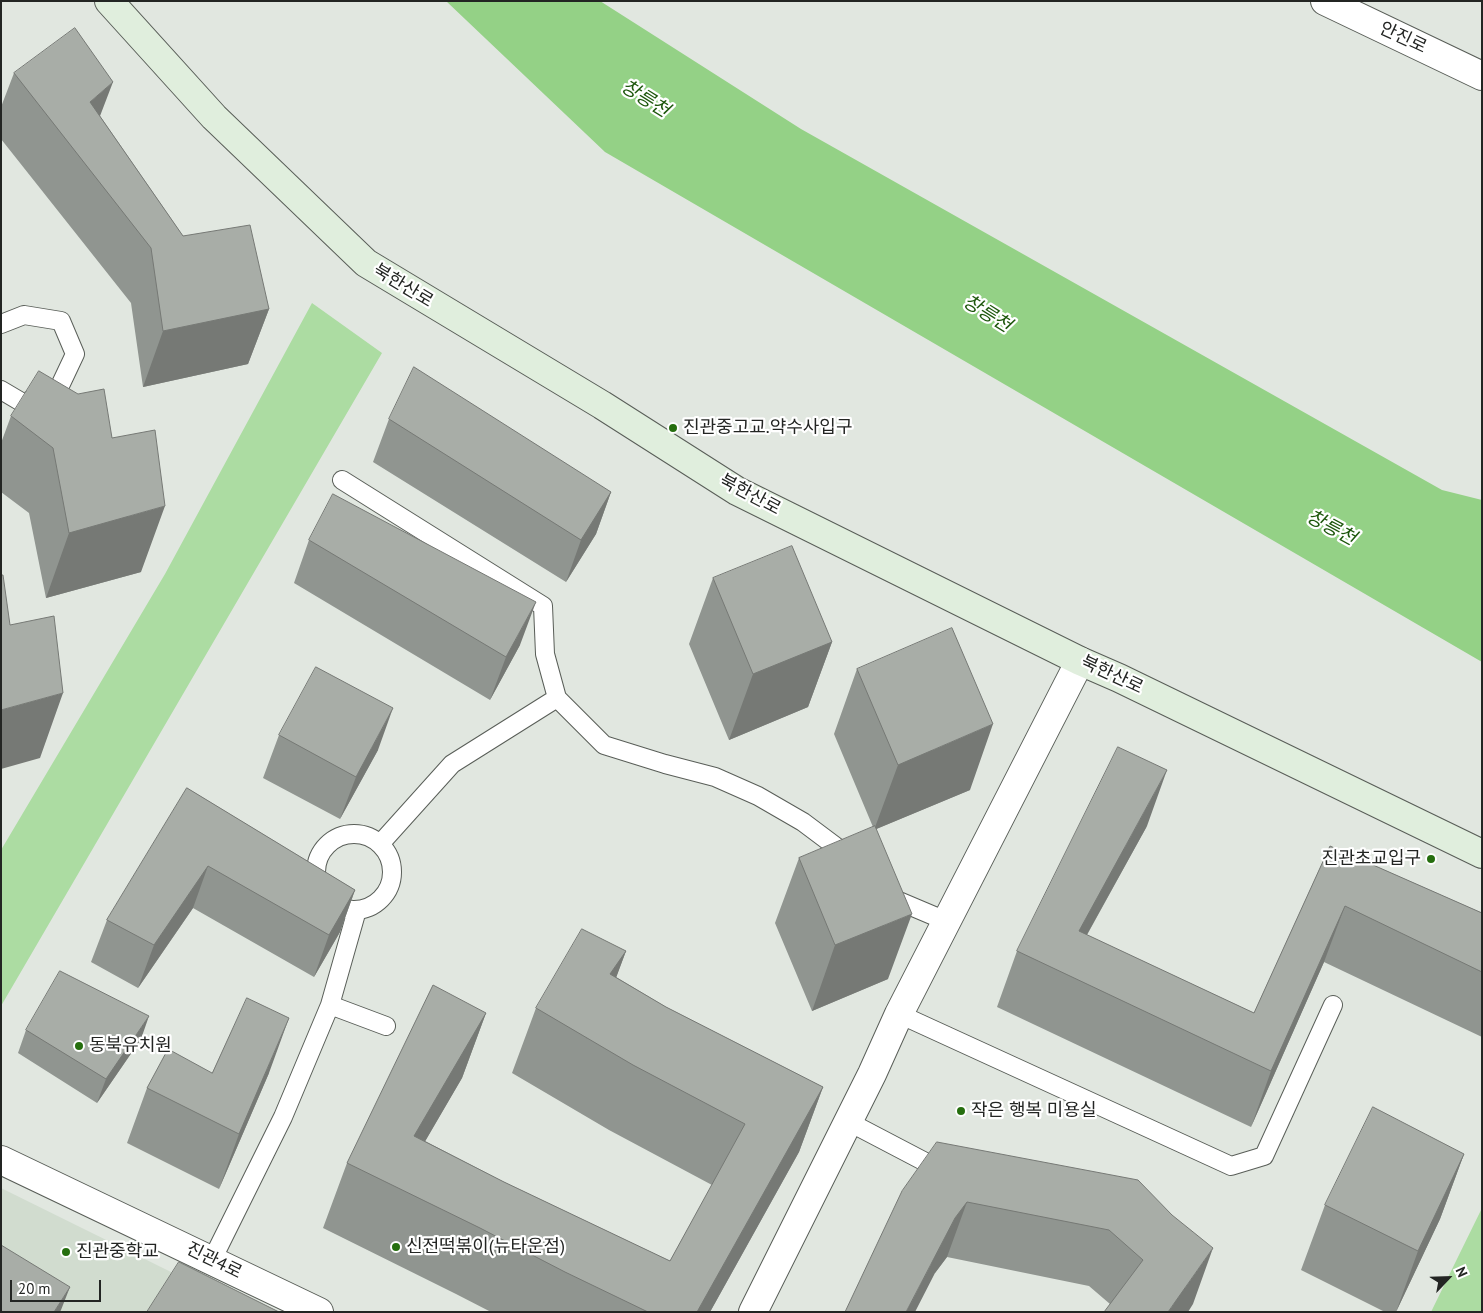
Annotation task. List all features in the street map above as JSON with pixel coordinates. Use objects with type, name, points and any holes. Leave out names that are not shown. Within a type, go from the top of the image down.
[{"type":"main road","name":"북한산로","points":[[109,1],[214,117],[366,264],[602,405],[737,491],[1080,661],[1128,682],[1482,854]]},
{"type":"street","name":"안진로","points":[[1325,1],[1482,76]]},
{"type":"street","points":[[753,1312],[872,1074],[899,1014],[1080,661]]},
{"type":"street","name":"진관4로","points":[[1,1160],[319,1312]]},
{"type":"lane","points":[[1,324],[24,314],[61,321],[75,354],[58,390],[22,403],[1,390]]},
{"type":"lane","points":[[342,480],[543,606],[545,654],[557,698],[604,745],[715,777],[758,796],[803,822],[862,868]]},
{"type":"lane","points":[[380,844],[452,764],[557,698]]},
{"type":"lane","points":[[356,834],[369,836],[380,844],[388,854],[392,866],[392,878],[388,890],[380,900],[369,907],[357,910],[345,909],[333,904],[324,896],[318,885],[315,873],[317,861],[323,850],[332,840],[344,835],[356,834]]},
{"type":"lane","points":[[875,880],[894,899],[946,921]]},
{"type":"lane","points":[[212,1260],[283,1116],[330,1005],[357,910]]},
{"type":"lane","points":[[330,1005],[386,1026]]},
{"type":"lane","points":[[899,1014],[1232,1166],[1264,1156],[1333,1005]]},
{"type":"lane","points":[[847,1121],[931,1165]]},
{"type":"shaded area","points":[[312,303],[382,353],[1,1006],[1,850],[165,574]]},
{"type":"shaded area","name":"진관중학교","points":[[1,1188],[252,1312],[1,1312]]},
{"type":"shaded area","points":[[1482,1208],[1482,1312],[1431,1312]]},
{"type":"water","name":"창릉천","points":[[446,1],[600,1],[801,129],[1442,490],[1482,500],[1482,662],[605,152]]},
{"type":"building","points":[[75,28],[113,82],[90,102],[183,236],[250,225],[269,309],[163,331],[151,248],[14,73]]},
{"type":"building","points":[[414,367],[611,492],[581,540],[389,419]]},
{"type":"building","points":[[39,371],[78,394],[104,389],[112,438],[155,430],[165,506],[69,533],[53,448],[11,416]]},
{"type":"building","points":[[333,494],[536,602],[506,657],[309,540]]},
{"type":"building","points":[[792,546],[832,642],[753,674],[713,578]]},
{"type":"building","points":[[1,575],[3,575],[10,625],[54,616],[63,693],[1,710]]},
{"type":"building","points":[[952,628],[993,724],[898,765],[857,669]]},
{"type":"building","points":[[316,667],[393,708],[356,777],[279,735]]},
{"type":"building","points":[[1118,747],[1167,770],[1079,931],[1254,1013],[1330,846],[1482,913],[1482,972],[1345,906],[1271,1071],[1017,951]]},
{"type":"building","points":[[187,788],[355,890],[329,935],[208,866],[154,945],[107,920]]},
{"type":"building","points":[[875,826],[912,914],[835,945],[799,858]]},
{"type":"building","points":[[582,929],[626,951],[610,974],[666,1007],[823,1087],[697,1312],[648,1312],[347,1163],[433,985],[486,1013],[414,1136],[504,1182],[670,1261],[745,1124],[633,1065],[536,1008]]},
{"type":"building","name":"동북유치원","points":[[60,971],[149,1016],[106,1079],[26,1030]]},
{"type":"building","points":[[247,998],[289,1018],[239,1134],[147,1088],[168,1049],[212,1073]]},
{"type":"building","points":[[1373,1107],[1464,1154],[1418,1251],[1325,1205]]},
{"type":"building","points":[[937,1142],[1138,1180],[1172,1215],[1213,1248],[1168,1312],[1104,1312],[1143,1260],[1109,1230],[967,1202],[955,1218],[906,1312],[845,1312],[902,1191]]},
{"type":"building","points":[[1,1245],[70,1287],[54,1312],[1,1312]]},
{"type":"building","points":[[179,1262],[279,1312],[147,1312]]},
{"type":"place","name":"진관중고교.약수사입구","points":[[673,428]]},
{"type":"place","name":"진관초교입구","points":[[1431,859]]},
{"type":"place","name":"동북유치원","points":[[79,1046]]},
{"type":"place","name":"작은 행복 미용실","points":[[961,1111]]},
{"type":"place","name":"신전떡볶이(뉴타운점)","points":[[396,1247]]},
{"type":"place","name":"진관중학교","points":[[66,1252]]}]
